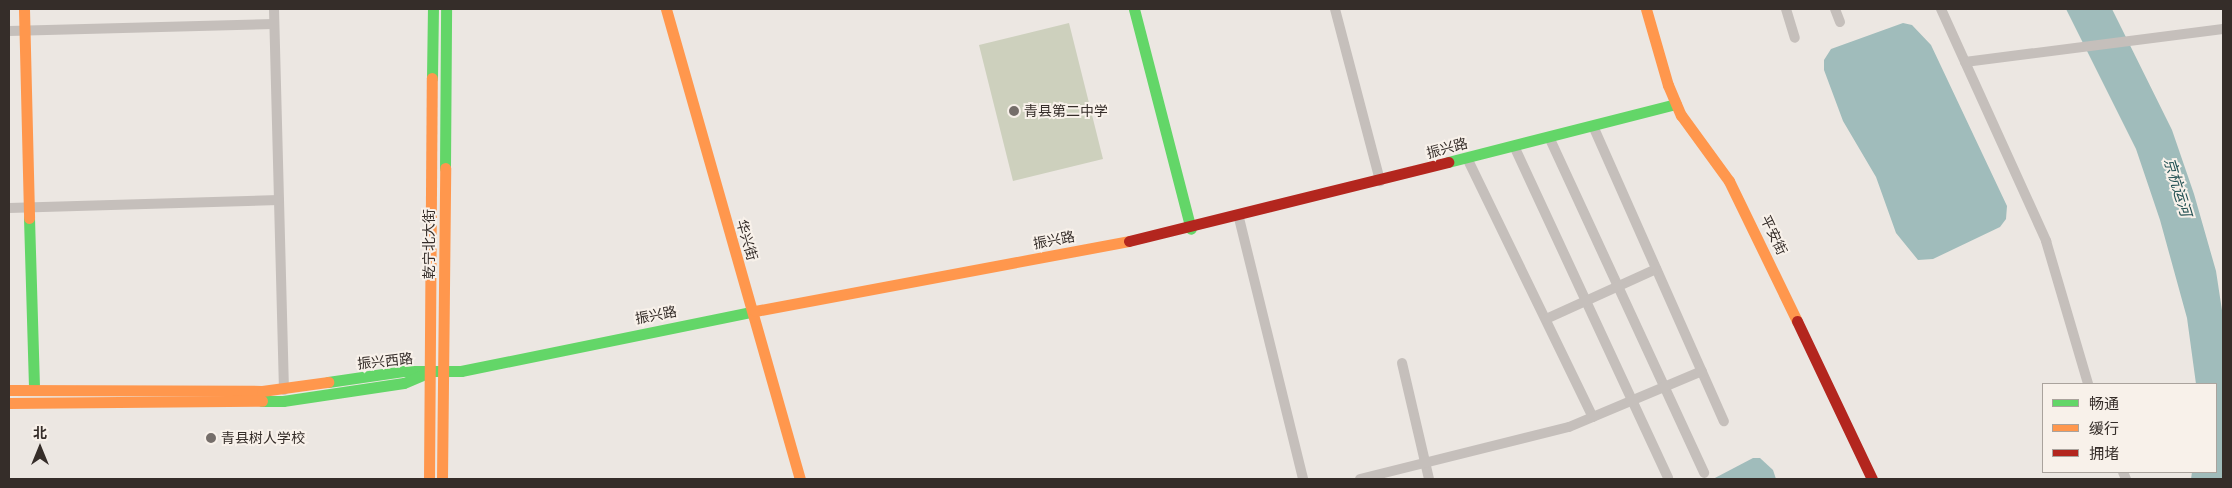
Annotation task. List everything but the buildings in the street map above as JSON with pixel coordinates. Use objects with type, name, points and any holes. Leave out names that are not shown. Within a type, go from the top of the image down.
[{"type":"street","points":[[24,9],[34,390]]},
{"type":"street","points":[[274,9],[284,390]]},
{"type":"street","name":"乾宁北大街","points":[[429,479],[433,9]]},
{"type":"street","name":"乾宁北大街","points":[[442,479],[446,9]]},
{"type":"street","name":"华兴街","points":[[666,9],[800,479]]},
{"type":"street","points":[[1134,9],[1191,229]]},
{"type":"street","points":[[1335,9],[1380,181]]},
{"type":"street","name":"平安街","points":[[1646,9],[1676,104],[1691,131],[1728,180],[1745,210],[1872,479]]},
{"type":"street","points":[[1786,9],[1794,38]]},
{"type":"street","points":[[1836,9],[1840,22]]},
{"type":"street","points":[[1941,9],[2046,241],[2088,383]]},
{"type":"street","points":[[9,30],[274,24]]},
{"type":"street","points":[[1965,62],[2223,29]]},
{"type":"street","name":"振兴路","points":[[430,372],[443,372],[1191,229],[1676,104]]},
{"type":"street","points":[[1593,126],[1724,421]]},
{"type":"street","points":[[1549,137],[1704,474]]},
{"type":"street","points":[[1514,146],[1668,478]]},
{"type":"street","points":[[1467,158],[1593,417]]},
{"type":"street","points":[[9,208],[279,200]]},
{"type":"street","points":[[1239,218],[1303,479]]},
{"type":"street","points":[[1546,319],[1656,269]]},
{"type":"street","points":[[1402,363],[1429,479]]},
{"type":"street","name":"振兴西路","points":[[9,390],[284,390],[403,371],[430,372]]},
{"type":"street","points":[[1360,479],[1384,476],[1425,463],[1548,433],[1593,417],[1702,371]]},
{"type":"street","name":"振兴西路","points":[[9,403],[283,401],[404,383],[430,372]]},
{"type":"green space","points":[[1069,23],[1103,159],[1013,181],[979,45]]},
{"type":"water","name":"京杭运河","points":[[2066,9],[2112,9],[2172,130],[2194,194],[2216,271],[2223,317],[2223,479],[2191,479],[2192,473],[2217,473],[2217,383],[2196,383],[2187,318],[2160,220],[2136,149]]},
{"type":"water","points":[[1903,23],[1912,25],[1931,45],[2007,206],[2006,219],[2000,227],[1933,259],[1918,260],[1896,233],[1876,177],[1843,121],[1824,70],[1824,60],[1831,49]]},
{"type":"water","points":[[1753,458],[1760,458],[1773,470],[1776,479],[1713,479]]},
{"type":"traffic: fast","points":[[432,78],[433,9]]},
{"type":"traffic: fast","points":[[445,168],[446,9]]},
{"type":"traffic: fast","points":[[1134,9],[1191,229]]},
{"type":"traffic: fast","points":[[1448,162],[1676,104]]},
{"type":"traffic: fast","points":[[29,218],[34,390]]},
{"type":"traffic: fast","points":[[328,382],[403,371],[461,371],[755,311]]},
{"type":"traffic: fast","points":[[262,401],[283,401],[404,383],[425,374]]},
{"type":"traffic: slow","points":[[24,9],[29,218]]},
{"type":"traffic: slow","points":[[666,9],[800,479]]},
{"type":"traffic: slow","points":[[1646,9],[1668,85],[1681,115],[1729,181],[1797,321]]},
{"type":"traffic: slow","points":[[429,479],[432,78]]},
{"type":"traffic: slow","points":[[442,479],[445,168]]},
{"type":"traffic: slow","points":[[755,311],[1129,241]]},
{"type":"traffic: slow","points":[[9,390],[262,391],[328,382]]},
{"type":"traffic: slow","points":[[9,403],[262,401]]},
{"type":"traffic: jam","points":[[1129,241],[1448,162]]},
{"type":"traffic: jam","points":[[1797,321],[1872,479]]},
{"type":"place","name":"青县第二中学","points":[[1014,111]]},
{"type":"place","name":"青县树人学校","points":[[211,438]]}]
